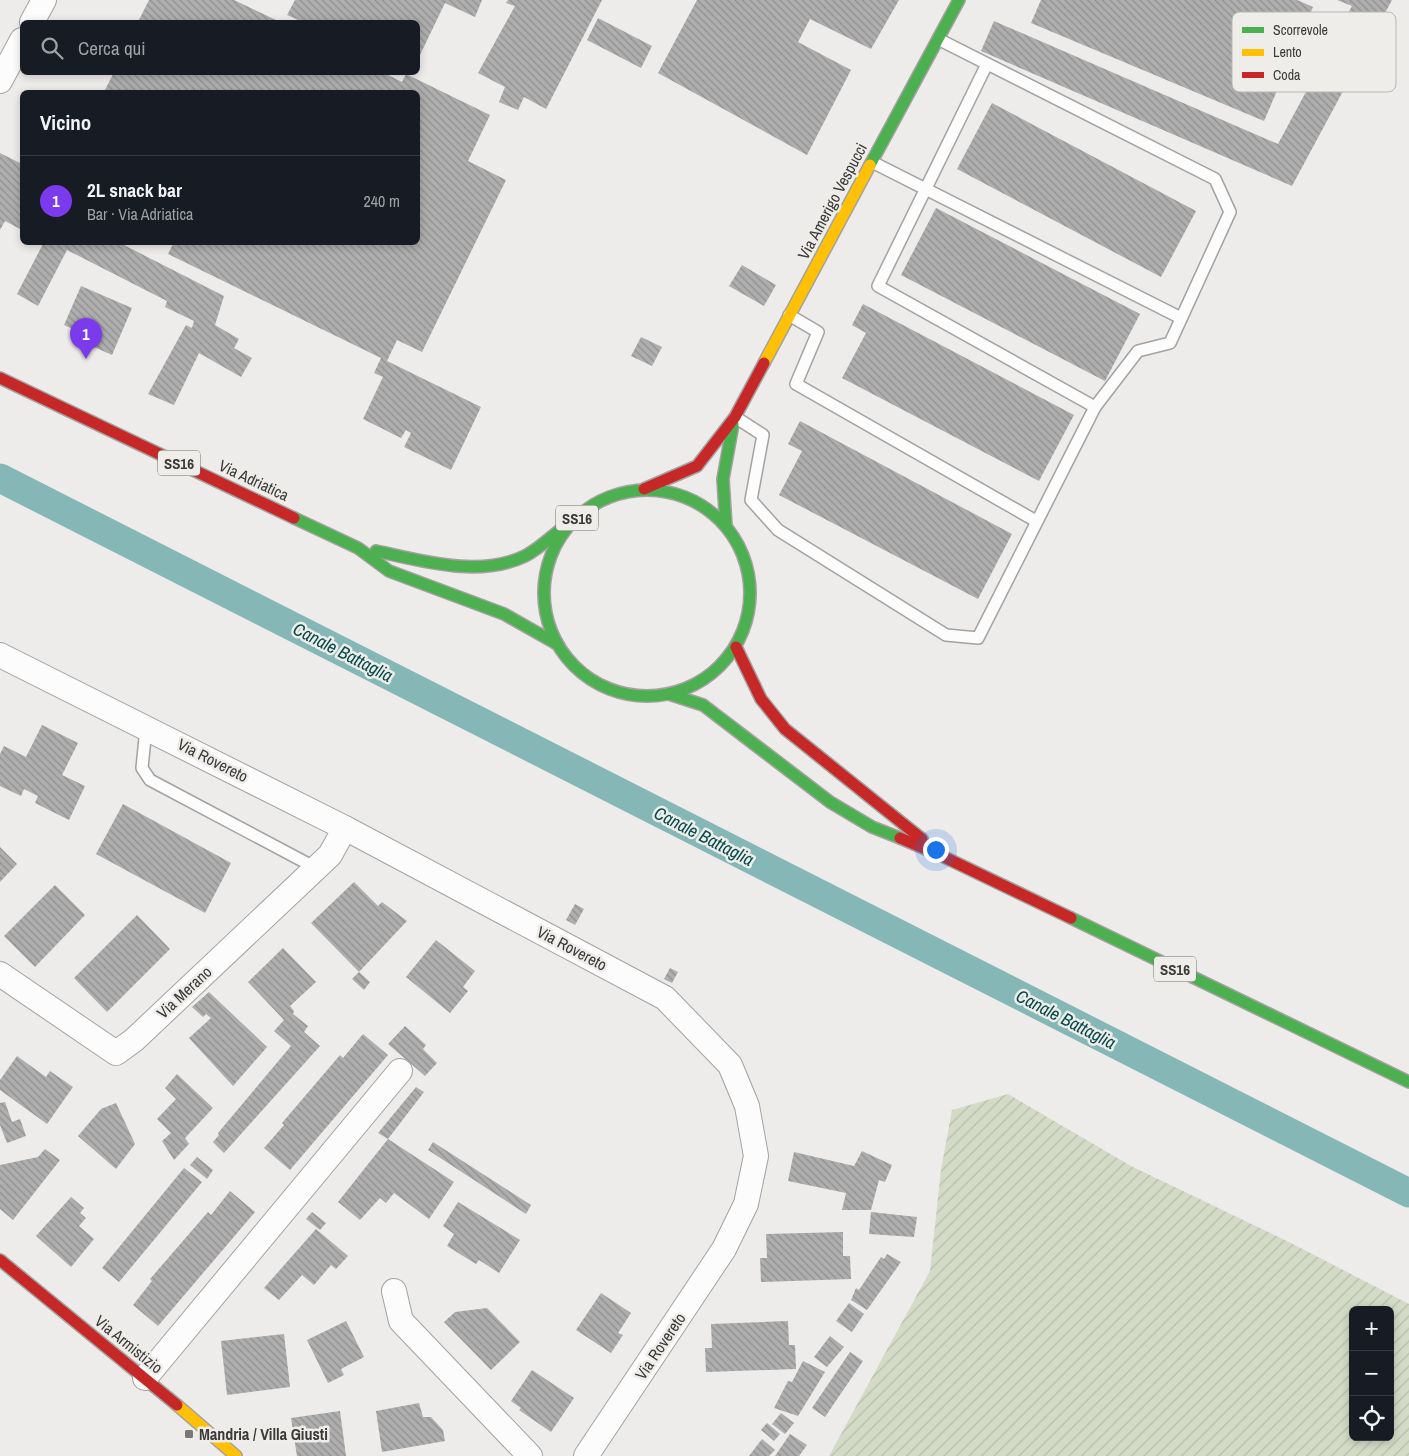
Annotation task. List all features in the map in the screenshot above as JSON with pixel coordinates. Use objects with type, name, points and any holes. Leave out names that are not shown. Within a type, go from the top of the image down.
[{"type":"main road","name":"Via Amerigo Vespucci","points":[[642,490],[697,466],[734,417],[959,0]]},
{"type":"main road","name":"Via Adriatica","points":[[0,378],[358,548],[389,571],[504,614],[557,644]]},
{"type":"main road","name":"Via Amerigo Vespucci","points":[[726,526],[723,479],[734,417]]},
{"type":"main road","name":"SS16","points":[[642,490],[674,493],[695,502],[726,526],[743,554],[750,585],[748,617],[736,647],[718,669],[695,685],[669,694],[636,696],[604,688],[578,670],[557,644],[545,611],[546,576],[557,543],[579,516],[608,497],[642,490]]},
{"type":"main road","name":"Via Adriatica","points":[[358,548],[458,565],[505,563],[525,556],[579,516]]},
{"type":"main road","name":"SS16","points":[[736,647],[761,699],[785,729],[942,856]]},
{"type":"main road","name":"SS16","points":[[669,694],[703,705],[830,802],[872,827],[942,856],[1409,1082]]},
{"type":"main road","name":"Via Armistizio","points":[[0,1260],[145,1378],[236,1456]]},
{"type":"street","points":[[33,20],[44,0]]},
{"type":"street","points":[[0,81],[20,44]]},
{"type":"street","name":"Via Rovereto","points":[[0,655],[146,726],[345,828],[665,998],[730,1065],[748,1106],[756,1156],[746,1204],[724,1249],[586,1456]]},
{"type":"street","name":"Via Merano","points":[[0,974],[116,1053],[134,1040],[330,855],[345,828]]},
{"type":"street","points":[[145,1378],[400,1071]]},
{"type":"street","points":[[394,1291],[402,1321],[530,1456]]},
{"type":"lane","points":[[734,417],[763,435],[751,500],[778,530],[946,635],[978,638],[1095,407],[1138,351],[1170,343],[1230,212],[1215,179],[938,39]]},
{"type":"lane","points":[[987,64],[878,286],[1095,407]]},
{"type":"lane","points":[[872,162],[1181,318]]},
{"type":"lane","points":[[789,315],[818,332],[796,384],[1036,521]]},
{"type":"lane","points":[[146,726],[142,768],[150,780],[316,868]]},
{"type":"green space","points":[[1008,1094],[1131,1166],[1289,1242],[1409,1304],[1409,1456],[829,1456],[930,1271],[941,1170],[952,1110]]},
{"type":"building","points":[[149,0],[234,0],[276,20],[139,20]]},
{"type":"building","points":[[295,0],[482,0],[475,17],[445,3],[420,55],[420,20],[298,20],[287,15]]},
{"type":"building","points":[[508,0],[602,0],[546,109],[524,97],[518,110],[499,102],[505,87],[478,73],[515,6],[506,3]]},
{"type":"building","points":[[697,0],[899,0],[871,49],[810,19],[798,42],[851,70],[807,155],[658,73]]},
{"type":"building","points":[[1041,0],[1297,0],[1313,7],[1311,12],[1232,12],[1232,92],[1276,92],[1264,121],[1031,23]]},
{"type":"building","points":[[1337,0],[1392,0],[1386,12],[1349,12],[1352,6]]},
{"type":"building","points":[[598,18],[652,46],[641,68],[587,40]]},
{"type":"building","points":[[994,21],[1278,144],[1306,92],[1343,92],[1292,186],[981,51]]},
{"type":"building","points":[[112,75],[388,75],[402,82],[406,75],[408,75],[490,115],[468,161],[506,180],[422,352],[397,340],[387,361],[481,407],[451,470],[404,447],[411,433],[406,430],[401,438],[363,419],[383,377],[374,373],[381,358],[168,254],[172,245],[420,245],[420,90],[105,90]]},
{"type":"building","points":[[992,103],[1196,211],[1161,277],[957,169]]},
{"type":"building","points":[[0,153],[20,163],[20,229],[5,221],[0,230]]},
{"type":"building","points":[[936,208],[1140,314],[1105,381],[901,275]]},
{"type":"building","points":[[42,245],[124,245],[224,296],[215,325],[239,339],[234,348],[252,358],[241,377],[199,353],[174,405],[148,394],[186,325],[192,328],[194,321],[165,307],[167,301],[67,250],[38,306],[17,294]]},
{"type":"building","points":[[742,265],[776,285],[764,306],[729,286]]},
{"type":"building","points":[[81,286],[132,308],[112,355],[83,342],[86,335],[64,325]]},
{"type":"building","points":[[863,304],[1074,415],[1039,481],[842,378],[866,333],[852,325]]},
{"type":"building","points":[[641,337],[662,347],[652,366],[631,356]]},
{"type":"building","points":[[800,421],[1012,534],[978,599],[779,495],[802,451],[788,444]]},
{"type":"building","points":[[42,725],[78,743],[62,775],[85,786],[69,820],[35,803],[38,796],[24,789],[21,796],[0,786],[0,754],[4,746],[26,757]]},
{"type":"building","points":[[123,804],[231,863],[205,913],[96,854]]},
{"type":"building","points":[[0,847],[17,864],[0,882]]},
{"type":"building","points":[[354,882],[378,906],[382,902],[407,921],[359,972],[311,923]]},
{"type":"building","points":[[55,885],[85,915],[35,967],[4,936]]},
{"type":"building","points":[[575,904],[584,909],[575,925],[566,920]]},
{"type":"building","points":[[137,915],[170,949],[107,1012],[74,978]]},
{"type":"building","points":[[436,940],[475,971],[463,987],[468,991],[450,1013],[406,977]]},
{"type":"building","points":[[283,948],[316,982],[290,1006],[294,1011],[293,1014],[308,1026],[304,1032],[320,1046],[224,1153],[213,1142],[219,1135],[218,1133],[291,1046],[274,1031],[284,1020],[248,982]]},
{"type":"building","points":[[670,968],[678,972],[672,983],[664,979]]},
{"type":"building","points":[[359,972],[370,982],[364,990],[352,979]]},
{"type":"building","points":[[209,992],[267,1047],[233,1086],[189,1038],[211,1018],[206,1014],[203,1017],[192,1007]]},
{"type":"building","points":[[405,1026],[426,1045],[423,1049],[437,1063],[425,1076],[388,1044]]},
{"type":"building","points":[[363,1034],[388,1055],[290,1170],[264,1148],[284,1125],[282,1123],[340,1055],[343,1058]]},
{"type":"building","points":[[17,1056],[46,1077],[50,1071],[73,1087],[47,1124],[0,1090],[0,1080]]},
{"type":"building","points":[[177,1074],[213,1108],[185,1138],[189,1144],[174,1160],[162,1141],[171,1133],[157,1119],[176,1099],[165,1088]]},
{"type":"building","points":[[416,1087],[424,1092],[388,1139],[378,1133]]},
{"type":"building","points":[[5,1102],[12,1122],[20,1119],[26,1136],[7,1143],[0,1125],[0,1103]]},
{"type":"building","points":[[116,1103],[135,1144],[116,1169],[78,1136],[101,1109]]},
{"type":"building","points":[[388,1139],[454,1182],[429,1219],[394,1193],[386,1203],[380,1198],[360,1220],[338,1202]]},
{"type":"building","points":[[433,1142],[531,1205],[526,1214],[428,1150]]},
{"type":"building","points":[[45,1149],[60,1160],[13,1220],[0,1209],[0,1165],[38,1157]]},
{"type":"building","points":[[862,1151],[892,1165],[885,1182],[879,1180],[871,1210],[842,1210],[846,1193],[788,1181],[794,1152],[854,1166]]},
{"type":"building","points":[[197,1157],[213,1170],[207,1179],[190,1165]]},
{"type":"building","points":[[184,1168],[202,1182],[119,1282],[102,1268]]},
{"type":"building","points":[[230,1191],[255,1212],[158,1326],[133,1305],[152,1281],[150,1279],[208,1212],[211,1215]]},
{"type":"building","points":[[71,1197],[84,1208],[80,1213],[86,1218],[79,1226],[94,1239],[71,1267],[36,1236]]},
{"type":"building","points":[[458,1202],[520,1240],[499,1273],[479,1260],[476,1264],[447,1246],[454,1234],[443,1226]]},
{"type":"building","points":[[312,1212],[326,1223],[320,1230],[306,1219]]},
{"type":"building","points":[[871,1212],[917,1217],[914,1237],[869,1234]]},
{"type":"building","points":[[316,1229],[348,1256],[336,1269],[331,1265],[314,1285],[302,1275],[279,1300],[264,1288]]},
{"type":"building","points":[[843,1232],[843,1256],[850,1256],[851,1279],[761,1282],[760,1258],[767,1258],[766,1234]]},
{"type":"building","points":[[887,1254],[901,1262],[867,1310],[851,1300],[856,1288],[859,1290],[881,1257],[884,1259]]},
{"type":"building","points":[[601,1293],[631,1313],[618,1333],[623,1335],[611,1353],[576,1330]]},
{"type":"building","points":[[849,1303],[864,1314],[852,1332],[836,1321]]},
{"type":"building","points":[[487,1308],[520,1342],[491,1370],[444,1322],[455,1312]]},
{"type":"building","points":[[346,1321],[364,1357],[341,1369],[344,1375],[328,1383],[307,1340]]},
{"type":"building","points":[[788,1321],[789,1345],[795,1345],[796,1369],[706,1372],[705,1348],[712,1348],[711,1324]]},
{"type":"building","points":[[284,1334],[290,1387],[227,1395],[221,1341]]},
{"type":"building","points":[[830,1336],[844,1347],[827,1367],[814,1357]]},
{"type":"building","points":[[850,1352],[863,1361],[825,1417],[812,1408]]},
{"type":"building","points":[[803,1361],[825,1372],[798,1416],[774,1408],[788,1381],[792,1382]]},
{"type":"building","points":[[532,1370],[574,1398],[551,1432],[519,1410],[521,1408],[511,1401]]},
{"type":"building","points":[[419,1403],[423,1417],[431,1417],[443,1430],[445,1441],[382,1452],[376,1411]]},
{"type":"building","points":[[340,1411],[346,1456],[297,1456],[291,1418]]},
{"type":"building","points":[[781,1413],[794,1423],[785,1434],[772,1424]]},
{"type":"building","points":[[767,1423],[780,1434],[774,1441],[761,1430]]},
{"type":"building","points":[[790,1434],[807,1445],[799,1456],[775,1456]]},
{"type":"building","points":[[762,1439],[775,1450],[769,1456],[749,1456]]},
{"type":"waterway","name":"Canale Battaglia","points":[[0,478],[1409,1193]]},
{"type":"traffic: fast","points":[[870,165],[959,0]]},
{"type":"traffic: fast","points":[[726,526],[723,479],[733,424]]},
{"type":"traffic: fast","points":[[647,490],[667,492],[686,498],[695,502],[720,520],[738,545],[742,554],[748,573],[750,593],[748,613],[742,632],[738,641],[720,666],[695,684],[686,688],[667,694],[647,696],[627,694],[608,688],[599,684],[574,666],[556,641],[552,632],[546,613],[544,593],[546,573],[552,554],[556,545],[574,520],[599,502],[608,498],[627,492],[647,490]]},
{"type":"traffic: fast","points":[[294,518],[358,548],[389,571],[504,614],[557,644]]},
{"type":"traffic: fast","points":[[376,551],[451,566],[489,566],[507,563],[525,556],[565,526]]},
{"type":"traffic: fast","points":[[669,694],[703,705],[830,802],[872,827],[900,838]]},
{"type":"traffic: fast","points":[[1071,918],[1409,1082]]},
{"type":"traffic: slow","points":[[764,363],[870,165]]},
{"type":"traffic: slow","points":[[177,1405],[236,1456]]},
{"type":"traffic: jam","points":[[644,489],[697,466],[735,417],[764,363]]},
{"type":"traffic: jam","points":[[0,378],[294,518]]},
{"type":"traffic: jam","points":[[736,647],[761,699],[785,729],[922,839]]},
{"type":"traffic: jam","points":[[900,838],[1071,918]]},
{"type":"traffic: jam","points":[[0,1260],[177,1405]]},
{"type":"place","name":"2L snack bar","points":[[86,359]]},
{"type":"place","name":"Mandria / Villa Giusti","points":[[189,1434]]}]
